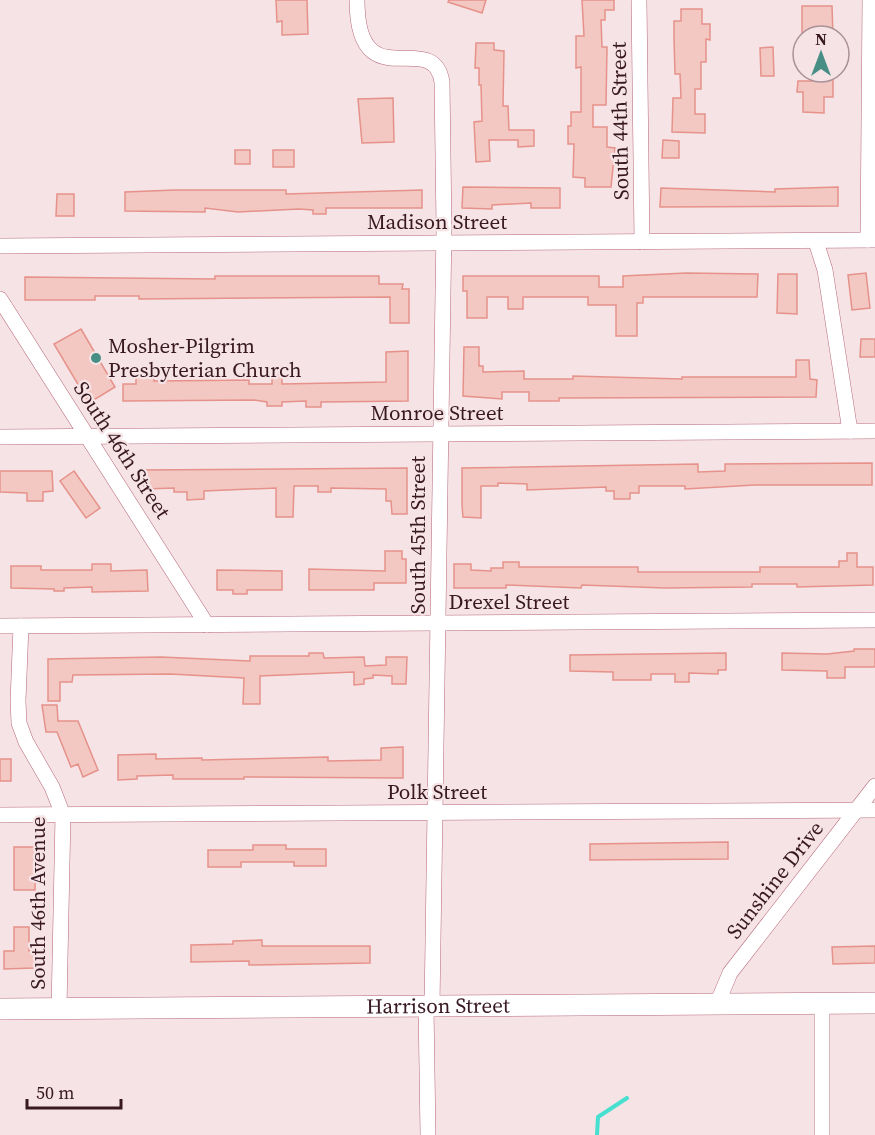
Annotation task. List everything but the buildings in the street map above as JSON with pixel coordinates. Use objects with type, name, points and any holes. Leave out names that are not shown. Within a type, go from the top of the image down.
[{"type":"main road","name":"Harrison Street","points":[[0,1009],[875,1003]]},
{"type":"street","name":"South 45th Street","points":[[357,0],[358,30],[364,45],[375,54],[427,61],[435,66],[442,82],[443,243],[439,623],[428,1135]]},
{"type":"street","name":"South 44th Street","points":[[639,0],[642,242]]},
{"type":"street","points":[[870,0],[872,240]]},
{"type":"street","name":"Madison Street","points":[[0,246],[872,240]]},
{"type":"street","points":[[816,242],[825,270],[850,431]]},
{"type":"street","name":"South 46th Street","points":[[0,299],[207,625]]},
{"type":"street","name":"Monroe Street","points":[[0,437],[875,431]]},
{"type":"street","name":"Drexel Street","points":[[0,626],[875,620]]},
{"type":"street","name":"South 46th Avenue","points":[[21,626],[18,701],[20,723],[26,742],[52,787],[63,815],[59,1008]]},
{"type":"street","name":"Sunshine Drive","points":[[717,1004],[730,973],[875,786]]},
{"type":"street","name":"Polk Street","points":[[0,815],[875,810]]},
{"type":"street","points":[[822,1004],[822,1135]]},
{"type":"waterway","points":[[597,1135],[598,1117],[627,1098]]},
{"type":"place","name":"Mosher-Pilgrim Presbyterian Church","points":[[96,358]]}]
